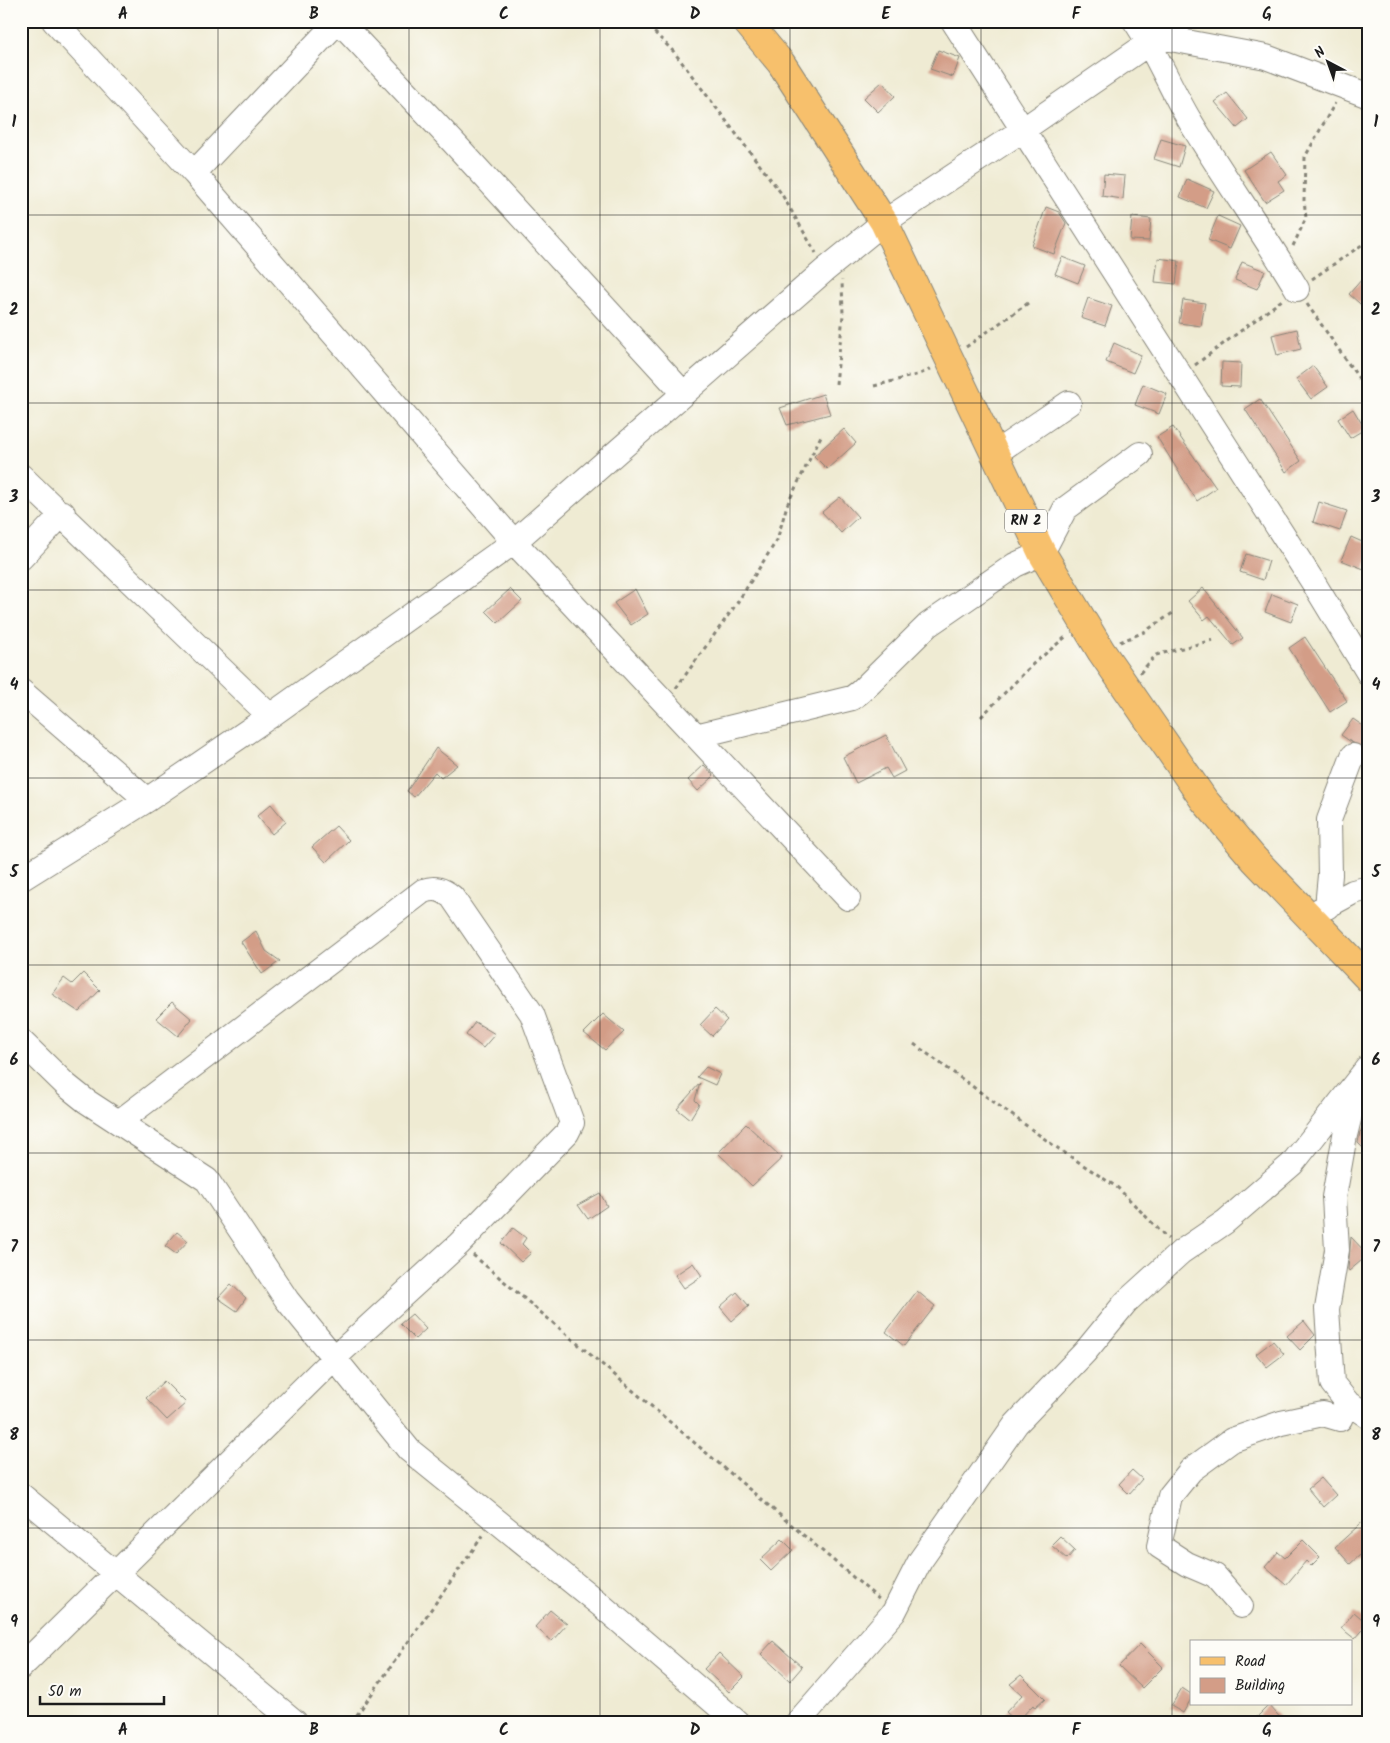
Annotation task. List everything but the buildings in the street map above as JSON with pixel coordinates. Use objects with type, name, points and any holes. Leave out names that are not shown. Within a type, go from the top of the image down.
[{"type":"main road","name":"RN 2","points":[[746,21],[785,70],[884,222],[1042,553],[1101,651],[1204,800],[1254,859],[1318,911],[1369,979]]},
{"type":"street","points":[[54,21],[194,173],[514,542],[848,898]]},
{"type":"street","points":[[194,173],[338,21],[454,143],[683,394]]},
{"type":"street","points":[[953,21],[1021,131],[1313,582],[1369,674]]},
{"type":"street","points":[[1134,21],[1158,34],[1266,57],[1369,96]]},
{"type":"street","points":[[21,879],[147,800],[270,716],[514,542],[833,263],[884,222],[1021,131],[1158,34],[1180,21]]},
{"type":"street","points":[[1158,34],[1182,108],[1221,173],[1297,289]]},
{"type":"street","points":[[994,454],[1069,403]]},
{"type":"street","points":[[696,736],[852,698],[928,626],[1015,565],[1042,553],[1065,509],[1140,454]]},
{"type":"street","points":[[21,476],[62,513],[270,716]]},
{"type":"street","points":[[21,558],[62,513]]},
{"type":"street","points":[[21,691],[147,800]]},
{"type":"street","points":[[1318,911],[1330,875],[1329,820],[1353,756]]},
{"type":"street","points":[[21,1667],[333,1359],[459,1244],[568,1133],[572,1123],[532,1014],[452,897],[442,889],[431,888],[422,891],[119,1122]]},
{"type":"street","points":[[1318,911],[1353,892],[1369,888]]},
{"type":"street","points":[[21,1042],[66,1085],[207,1180],[281,1292],[408,1450],[602,1606],[737,1722]]},
{"type":"street","points":[[798,1722],[894,1612],[920,1561],[1016,1424],[1085,1352],[1126,1302],[1181,1252],[1225,1222],[1292,1164],[1364,1072]]},
{"type":"street","points":[[1364,1072],[1345,1135],[1334,1197],[1337,1250],[1327,1309],[1332,1384],[1347,1402],[1369,1417]]},
{"type":"street","points":[[1241,1606],[1215,1576],[1188,1564],[1159,1546],[1170,1496],[1191,1470],[1232,1440],[1281,1422],[1324,1414],[1340,1419],[1347,1402]]},
{"type":"street","points":[[21,1495],[295,1722]]},
{"type":"path","points":[[643,21],[674,52],[833,263],[843,315],[836,384]]},
{"type":"path","points":[[1284,267],[1306,218],[1304,200],[1305,156],[1344,86]]},
{"type":"path","points":[[1181,376],[1297,289],[1369,240]]},
{"type":"path","points":[[1297,289],[1369,393]]},
{"type":"path","points":[[665,703],[737,603],[777,540],[787,505],[821,436]]},
{"type":"path","points":[[1101,651],[1144,632],[1173,613]]},
{"type":"path","points":[[981,717],[1032,664],[1084,621]]},
{"type":"path","points":[[1126,688],[1156,655],[1213,640]]},
{"type":"path","points":[[914,1044],[1052,1145],[1118,1188],[1181,1252]]},
{"type":"path","points":[[459,1244],[894,1612]]},
{"type":"path","points":[[352,1722],[494,1520]]}]
